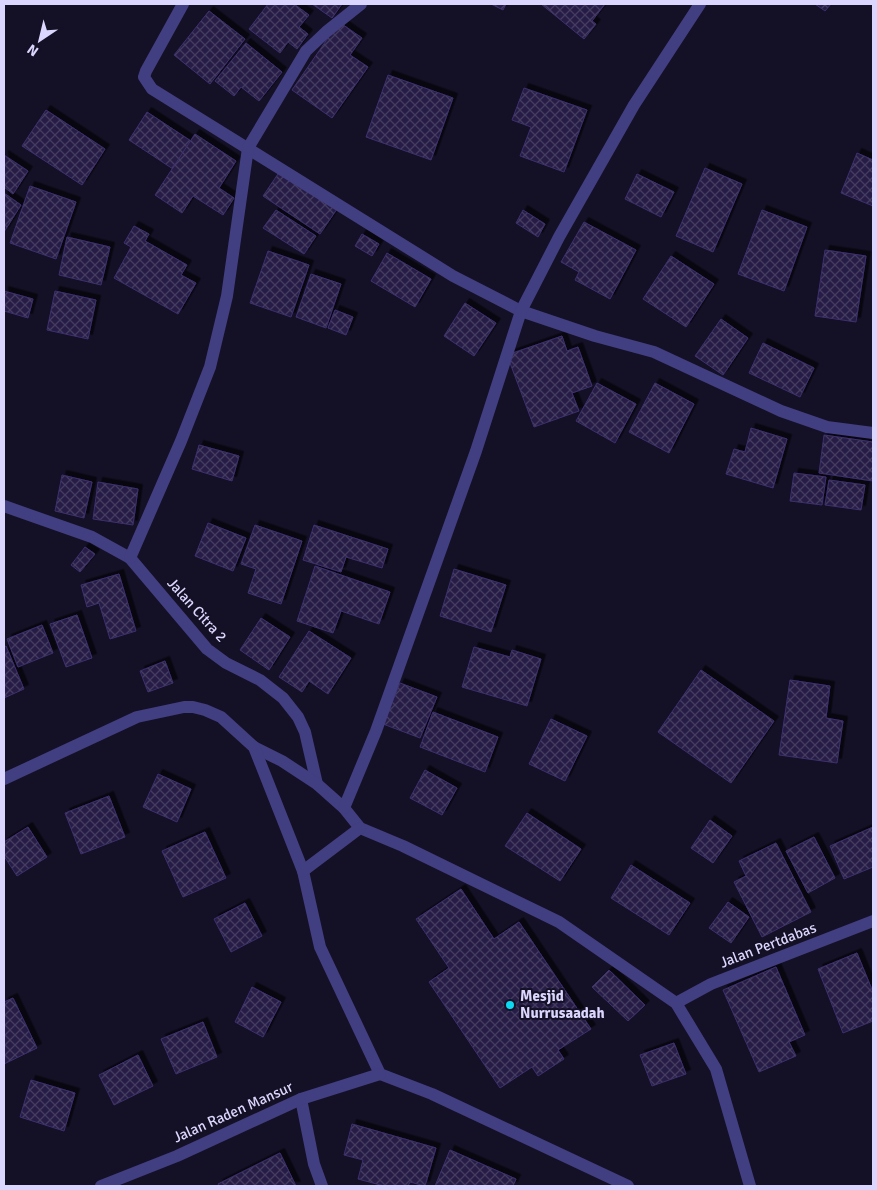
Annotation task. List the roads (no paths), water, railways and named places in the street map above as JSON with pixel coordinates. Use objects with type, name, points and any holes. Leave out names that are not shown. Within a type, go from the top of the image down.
[{"type":"street","points":[[183,4],[146,71],[144,77],[152,89],[453,276],[521,311],[595,336],[654,352],[781,411],[827,427],[873,433]]},
{"type":"street","points":[[130,558],[181,441],[210,367],[227,296],[248,148],[306,50],[361,4]]},
{"type":"street","points":[[344,808],[376,731],[466,479],[521,311],[558,237],[634,105],[700,4]]},
{"type":"street","name":"Jalan Citra 2","points":[[4,506],[92,536],[130,558],[208,649],[226,663],[260,680],[283,698],[298,717],[305,732],[317,784]]},
{"type":"street","points":[[4,779],[137,717],[184,707],[205,710],[221,717],[254,747],[282,761],[317,784],[344,808],[360,828],[403,846],[559,922],[676,1003],[716,1069],[750,1186]]},
{"type":"street","points":[[254,747],[303,871],[320,947],[380,1074],[432,1094],[628,1186]]},
{"type":"street","points":[[303,871],[360,828]]},
{"type":"street","name":"Jalan Pertdabas","points":[[676,1003],[711,984],[873,921]]},
{"type":"street","name":"Jalan Raden Mansur","points":[[101,1186],[177,1156],[301,1098],[380,1074]]},
{"type":"street","points":[[301,1098],[314,1164],[322,1186]]},
{"type":"place","name":"Mesjid Nurrusaadah","points":[[510,1005]]}]
